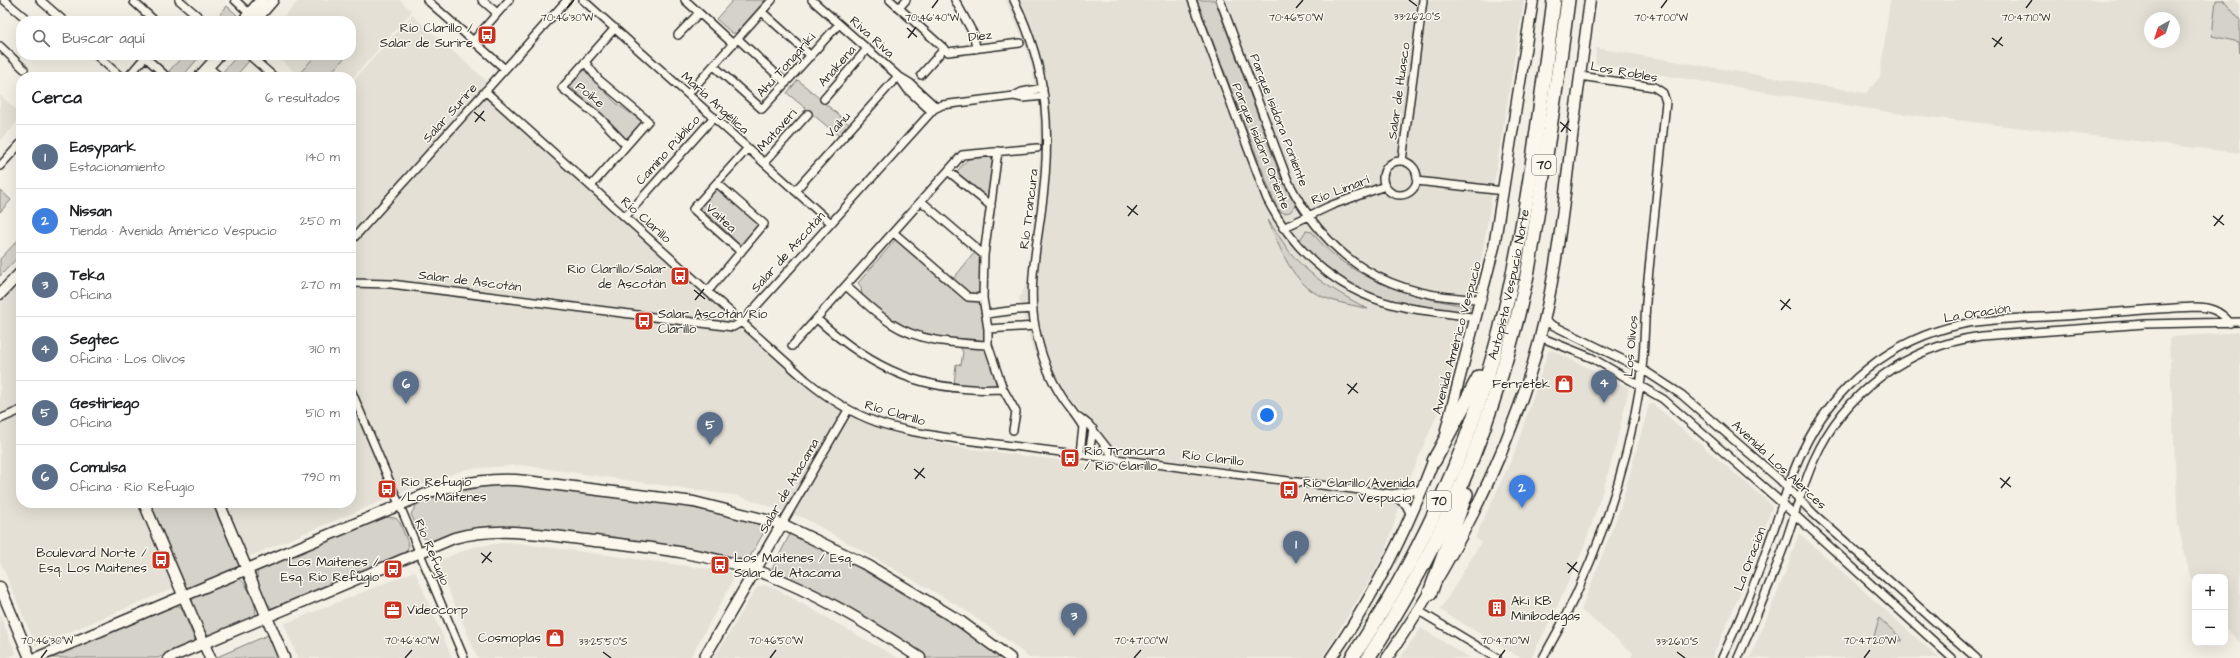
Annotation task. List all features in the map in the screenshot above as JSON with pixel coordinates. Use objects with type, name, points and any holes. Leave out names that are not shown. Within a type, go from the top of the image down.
[{"type":"highway","name":"Autopista Vespucio Norte","points":[[1352,658],[1401,577],[1438,503],[1473,417],[1500,332],[1520,231],[1554,0]]},
{"type":"highway","name":"Autopista Vespucio Norte","points":[[1368,658],[1405,598],[1455,500],[1479,440],[1506,357],[1526,279],[1568,0]]},
{"type":"highway","points":[[1434,461],[1474,388],[1500,332]]},
{"type":"highway","points":[[1430,593],[1473,474],[1479,440]]},
{"type":"street","points":[[4,0],[23,16]]},
{"type":"street","points":[[40,0],[58,16]]},
{"type":"street","points":[[234,0],[248,16]]},
{"type":"street","points":[[253,16],[261,0]]},
{"type":"street","points":[[255,16],[274,0]]},
{"type":"street","points":[[427,0],[505,69]]},
{"type":"street","points":[[482,0],[497,13]]},
{"type":"street","points":[[473,41],[508,0]]},
{"type":"street","name":"Salar Surire","points":[[356,235],[567,0]]},
{"type":"street","name":"María Angélica","points":[[583,0],[831,223]]},
{"type":"street","points":[[685,0],[786,83]]},
{"type":"street","points":[[688,94],[772,0]]},
{"type":"street","name":"Riva Riva","points":[[812,0],[898,76],[908,90],[934,109]]},
{"type":"street","points":[[890,0],[944,49],[921,75]]},
{"type":"street","points":[[899,8],[906,0]]},
{"type":"street","points":[[955,0],[974,35],[976,48]]},
{"type":"street","name":"Río Trancura","points":[[1014,0],[1031,40],[1044,92],[1048,130],[1047,170],[1034,270],[1032,309],[1035,326],[1050,376],[1063,399],[1077,416],[1084,429],[1080,453]]},
{"type":"street","name":"Parque Isidora Oriente","points":[[1192,0],[1267,199],[1283,228],[1312,261],[1340,282],[1359,293],[1404,307],[1476,318]]},
{"type":"street","name":"Parque Isidora Poniente","points":[[1220,0],[1288,181],[1307,215],[1323,236],[1341,253],[1378,276],[1397,284],[1427,293],[1481,299]]},
{"type":"street","name":"Salar de Huasco","points":[[1402,161],[1423,0]]},
{"type":"street","name":"Avenida Américo Vespucio","points":[[1331,658],[1368,599],[1411,515],[1423,489],[1452,413],[1494,247],[1533,0]]},
{"type":"street","points":[[1387,658],[1430,593],[1460,542],[1499,462],[1524,392],[1544,321],[1559,241],[1590,0]]},
{"type":"street","points":[[184,1],[198,16]]},
{"type":"street","points":[[134,2],[149,16]]},
{"type":"street","points":[[678,35],[699,12]]},
{"type":"street","points":[[762,12],[811,56]]},
{"type":"street","name":"Ahu Tongariki","points":[[714,66],[762,109],[839,24]]},
{"type":"street","name":"Poike","points":[[614,28],[562,88],[599,117],[626,145]]},
{"type":"street","name":"Diez","points":[[944,49],[950,52],[1020,43]]},
{"type":"street","points":[[0,46],[24,69]]},
{"type":"street","name":"Anakena","points":[[824,99],[868,49]]},
{"type":"street","points":[[102,60],[115,72]]},
{"type":"street","points":[[132,72],[141,60]]},
{"type":"street","points":[[148,60],[162,72]]},
{"type":"street","points":[[204,72],[214,60]]},
{"type":"street","points":[[255,60],[268,72]]},
{"type":"street","name":"Poike","points":[[585,62],[598,79],[648,121],[591,186]]},
{"type":"street","points":[[208,67],[214,72]]},
{"type":"street","name":"Vaihu","points":[[795,191],[898,76]]},
{"type":"street","name":"Los Robles","points":[[1580,76],[1654,87],[1663,92]]},
{"type":"street","name":"Río Clarillo","points":[[485,91],[806,380],[848,410],[879,423],[911,432],[1392,494],[1423,489]]},
{"type":"street","points":[[934,109],[1014,96],[1022,92],[1044,92]]},
{"type":"street","name":"Los Olivos","points":[[1543,658],[1579,585],[1609,512],[1625,457],[1640,385],[1646,335],[1648,284],[1666,102],[1663,92]]},
{"type":"street","name":"Salar de Ascotán","points":[[356,283],[391,284],[725,328],[732,327],[742,322],[934,109]]},
{"type":"street","name":"Mataveri","points":[[764,162],[808,114]]},
{"type":"street","name":"Camino Público","points":[[625,217],[714,117]]},
{"type":"street","name":"Vaitea","points":[[741,252],[693,209],[748,148]]},
{"type":"street","points":[[792,346],[962,155],[1037,148]]},
{"type":"street","points":[[0,166],[16,149]]},
{"type":"street","points":[[998,151],[984,255],[982,298],[988,329],[988,344],[1003,389],[1016,412],[1013,430]]},
{"type":"street","points":[[1402,161],[1414,168],[1417,181],[1412,191],[1401,195],[1393,194],[1385,186],[1383,177],[1386,168],[1393,162],[1402,161]]},
{"type":"street","points":[[948,171],[991,206]]},
{"type":"street","points":[[1417,181],[1504,191]]},
{"type":"street","name":"Vaitea","points":[[708,291],[764,224],[717,183]]},
{"type":"street","name":"Río Limarí","points":[[1283,228],[1307,215],[1385,186]]},
{"type":"street","points":[[921,201],[984,255]]},
{"type":"street","points":[[894,233],[968,298],[982,298]]},
{"type":"street","points":[[2,288],[16,276]]},
{"type":"street","points":[[846,286],[893,325],[916,335],[946,342],[988,344]]},
{"type":"street","name":"La Oración","points":[[1722,658],[1758,572],[1801,453],[1817,425],[1842,392],[1864,370],[1888,353],[1918,338],[1947,328],[1980,322],[2194,307],[2212,309],[2220,313],[2230,323]]},
{"type":"street","points":[[986,314],[1032,309]]},
{"type":"street","points":[[817,319],[855,350],[896,374],[934,385],[976,390],[1003,389]]},
{"type":"street","name":"Avenida Los Alerces","points":[[1544,321],[1642,369],[1682,395],[1788,488],[1799,500],[1976,658]]},
{"type":"street","points":[[1980,322],[1981,336]]},
{"type":"street","name":"La Oración","points":[[1738,658],[1765,595],[1795,515],[1808,473],[1828,434],[1849,405],[1868,386],[1887,371],[1918,354],[1955,340],[1981,336],[2145,324],[2205,324],[2240,322]]},
{"type":"street","points":[[988,329],[1035,326]]},
{"type":"street","name":"Avenida Los Alerces","points":[[1540,337],[1592,358],[1663,399],[1783,504],[1952,658]]},
{"type":"street","name":"Río Refugio","points":[[356,402],[464,658]]},
{"type":"street","name":"Salar de Atacama","points":[[704,658],[756,571],[848,410]]},
{"type":"street","points":[[0,419],[16,412]]},
{"type":"street","name":"Río Trancura","points":[[1077,416],[1093,429],[1114,457]]},
{"type":"street","points":[[1089,454],[1093,429]]},
{"type":"street","points":[[36,658],[434,491],[455,485],[489,480],[513,479],[694,502],[782,524],[869,566],[960,622],[1010,658]]},
{"type":"street","points":[[1392,494],[1406,505],[1411,515]]},
{"type":"street","points":[[146,508],[210,658]]},
{"type":"street","points":[[221,508],[284,658]]},
{"type":"street","points":[[169,658],[464,535],[493,531],[519,531],[679,553],[723,561],[756,571],[794,586],[831,604],[920,658]]},
{"type":"street","points":[[0,587],[30,658]]},
{"type":"street","points":[[1418,611],[1497,658]]},
{"type":"shaded area","points":[[299,0],[400,0],[412,11],[356,74],[356,72],[295,72],[281,60],[356,60],[356,16],[285,16]]},
{"type":"shaded area","points":[[733,0],[765,0],[736,33],[732,33],[716,19]]},
{"type":"shaded area","points":[[1005,0],[1524,0],[1478,280],[1447,391],[1404,492],[1386,549],[1371,578],[1322,658],[1029,658],[1010,642],[959,606],[804,518],[738,496],[521,465],[467,469],[410,489],[36,646],[0,561],[0,304],[16,287],[16,508],[356,508],[356,77],[412,15],[489,83],[480,92],[816,391],[842,411],[860,421],[890,431],[963,448],[1123,468],[1085,415],[1064,394],[1053,371],[1033,351],[1019,299],[1034,268],[1041,219],[1036,199],[1040,153],[1039,108],[1032,68],[1022,36]]},
{"type":"shaded area","points":[[1197,0],[1215,0],[1283,183],[1296,205],[1290,212],[1284,213],[1277,209]]},
{"type":"shaded area","points":[[1890,0],[2236,0],[2240,5],[2240,153],[1895,113],[1595,64],[1596,48],[1866,93],[1880,77]]},
{"type":"shaded area","points":[[2216,0],[2223,0],[2240,20],[2240,53],[2239,42],[2212,36]]},
{"type":"shaded area","points":[[227,6],[237,15],[236,16],[218,16]]},
{"type":"shaded area","points":[[179,60],[197,60],[186,72],[169,71]]},
{"type":"shaded area","points":[[233,60],[249,61],[239,72],[223,72]]},
{"type":"shaded area","points":[[312,60],[342,60],[332,72],[301,72]]},
{"type":"shaded area","points":[[584,70],[616,103],[640,120],[641,124],[628,138],[624,138],[570,86]]},
{"type":"shaded area","points":[[798,80],[850,125],[840,137],[787,93]]},
{"type":"shaded area","points":[[0,95],[16,109],[16,123],[0,141]]},
{"type":"shaded area","points":[[990,156],[996,165],[990,198],[985,197],[958,174],[957,171],[968,159]]},
{"type":"shaded area","points":[[717,186],[759,222],[760,226],[742,246],[739,247],[731,236],[701,209],[700,206]]},
{"type":"shaded area","points":[[0,190],[11,200],[0,212]]},
{"type":"shaded area","points":[[1268,220],[1289,251],[1306,269],[1336,291],[1368,309],[1323,297],[1312,291],[1303,283],[1288,264]]},
{"type":"shaded area","points":[[1306,231],[1312,232],[1327,249],[1345,264],[1364,275],[1385,285],[1429,299],[1473,307],[1472,314],[1395,302],[1357,289],[1324,269],[1300,245],[1301,238]]},
{"type":"shaded area","points":[[896,239],[949,284],[975,252],[984,261],[979,301],[986,319],[985,343],[996,384],[992,389],[954,385],[956,364],[961,365],[963,352],[957,342],[931,336],[896,324],[862,295],[861,287],[858,283]]},
{"type":"shaded area","points":[[16,242],[16,259],[0,276],[0,259]]},
{"type":"shaded area","points":[[2240,332],[2240,642],[2228,631],[2228,574],[2192,574],[2192,580],[2178,525],[2169,340],[2172,337]]},
{"type":"shaded area","points":[[1552,350],[1629,388],[1614,453],[1583,549],[1556,609],[1531,658],[1521,658],[1440,610],[1481,542],[1475,538],[1514,454],[1548,352]]},
{"type":"shaded area","points":[[1653,404],[1771,504],[1772,508],[1754,561],[1712,658],[1631,658],[1633,653],[1581,610],[1620,509],[1649,405]]},
{"type":"shaded area","points":[[511,485],[640,499],[704,510],[767,527],[747,562],[708,553],[549,531],[490,526],[459,531],[430,542],[421,536],[411,514],[418,502],[470,487]]},
{"type":"shaded area","points":[[152,508],[214,508],[240,567],[187,589]]},
{"type":"shaded area","points":[[384,517],[396,518],[400,523],[409,546],[404,555],[274,609],[267,603],[259,584],[257,573],[258,569]]},
{"type":"shaded area","points":[[1799,533],[1939,658],[1750,658],[1786,571]]},
{"type":"shaded area","points":[[790,534],[851,563],[984,643],[1002,658],[926,658],[826,597],[771,571]]},
{"type":"shaded area","points":[[510,542],[731,572],[734,579],[690,658],[478,658],[436,562],[472,547]]},
{"type":"shaded area","points":[[415,571],[452,658],[298,658],[284,624]]},
{"type":"shaded area","points":[[238,578],[245,584],[251,595],[256,612],[255,616],[210,635],[206,634],[192,603],[193,597]]},
{"type":"shaded area","points":[[765,585],[778,590],[898,658],[714,658],[757,587]]},
{"type":"shaded area","points":[[174,605],[181,607],[195,640],[192,644],[158,658],[47,658]]},
{"type":"shaded area","points":[[0,615],[16,654],[7,658],[0,658]]},
{"type":"shaded area","points":[[1879,618],[1902,639],[1902,641],[1873,640]]},
{"type":"shaded area","points":[[1421,628],[1470,658],[1400,658]]},
{"type":"shaded area","points":[[268,635],[278,658],[217,658],[217,657]]},
{"type":"place","name":"Río Clarillo / Salar de Surire","points":[[487,35]]},
{"type":"place","name":"Rio Clarillo/Salar de Ascotán","points":[[680,276]]},
{"type":"place","name":"Salar Ascotán/Río Clarillo","points":[[644,321]]},
{"type":"place","name":"Ferretek","points":[[1564,384]]},
{"type":"place","name":"Segtec","points":[[1604,403]]},
{"type":"place","name":"Comulsa","points":[[406,404]]},
{"type":"place","name":"Gestiriego","points":[[710,445]]},
{"type":"place","name":"Río Trancura / Río Clarillo","points":[[1070,458]]},
{"type":"place","name":"Rio Refugio /Los Maitenes","points":[[387,489]]},
{"type":"place","name":"Rio Clarillo/Avenida Américo Vespucio","points":[[1289,490]]},
{"type":"place","name":"Nissan","points":[[1522,508]]},
{"type":"place","name":"Boulevard Norte / Esq. Los Maitenes","points":[[161,560]]},
{"type":"place","name":"Easypark","points":[[1296,564]]},
{"type":"place","name":"Los Maitenes / Esq. Salar de Atacama","points":[[720,565]]},
{"type":"place","name":"Los Maitenes / Esq. Río Refugio","points":[[393,569]]},
{"type":"place","name":"Aki KB Minibodegas","points":[[1497,608]]},
{"type":"place","name":"Videocorp","points":[[393,610]]},
{"type":"place","name":"Teka","points":[[1074,636]]},
{"type":"place","name":"Cosmoplas","points":[[555,638]]}]
